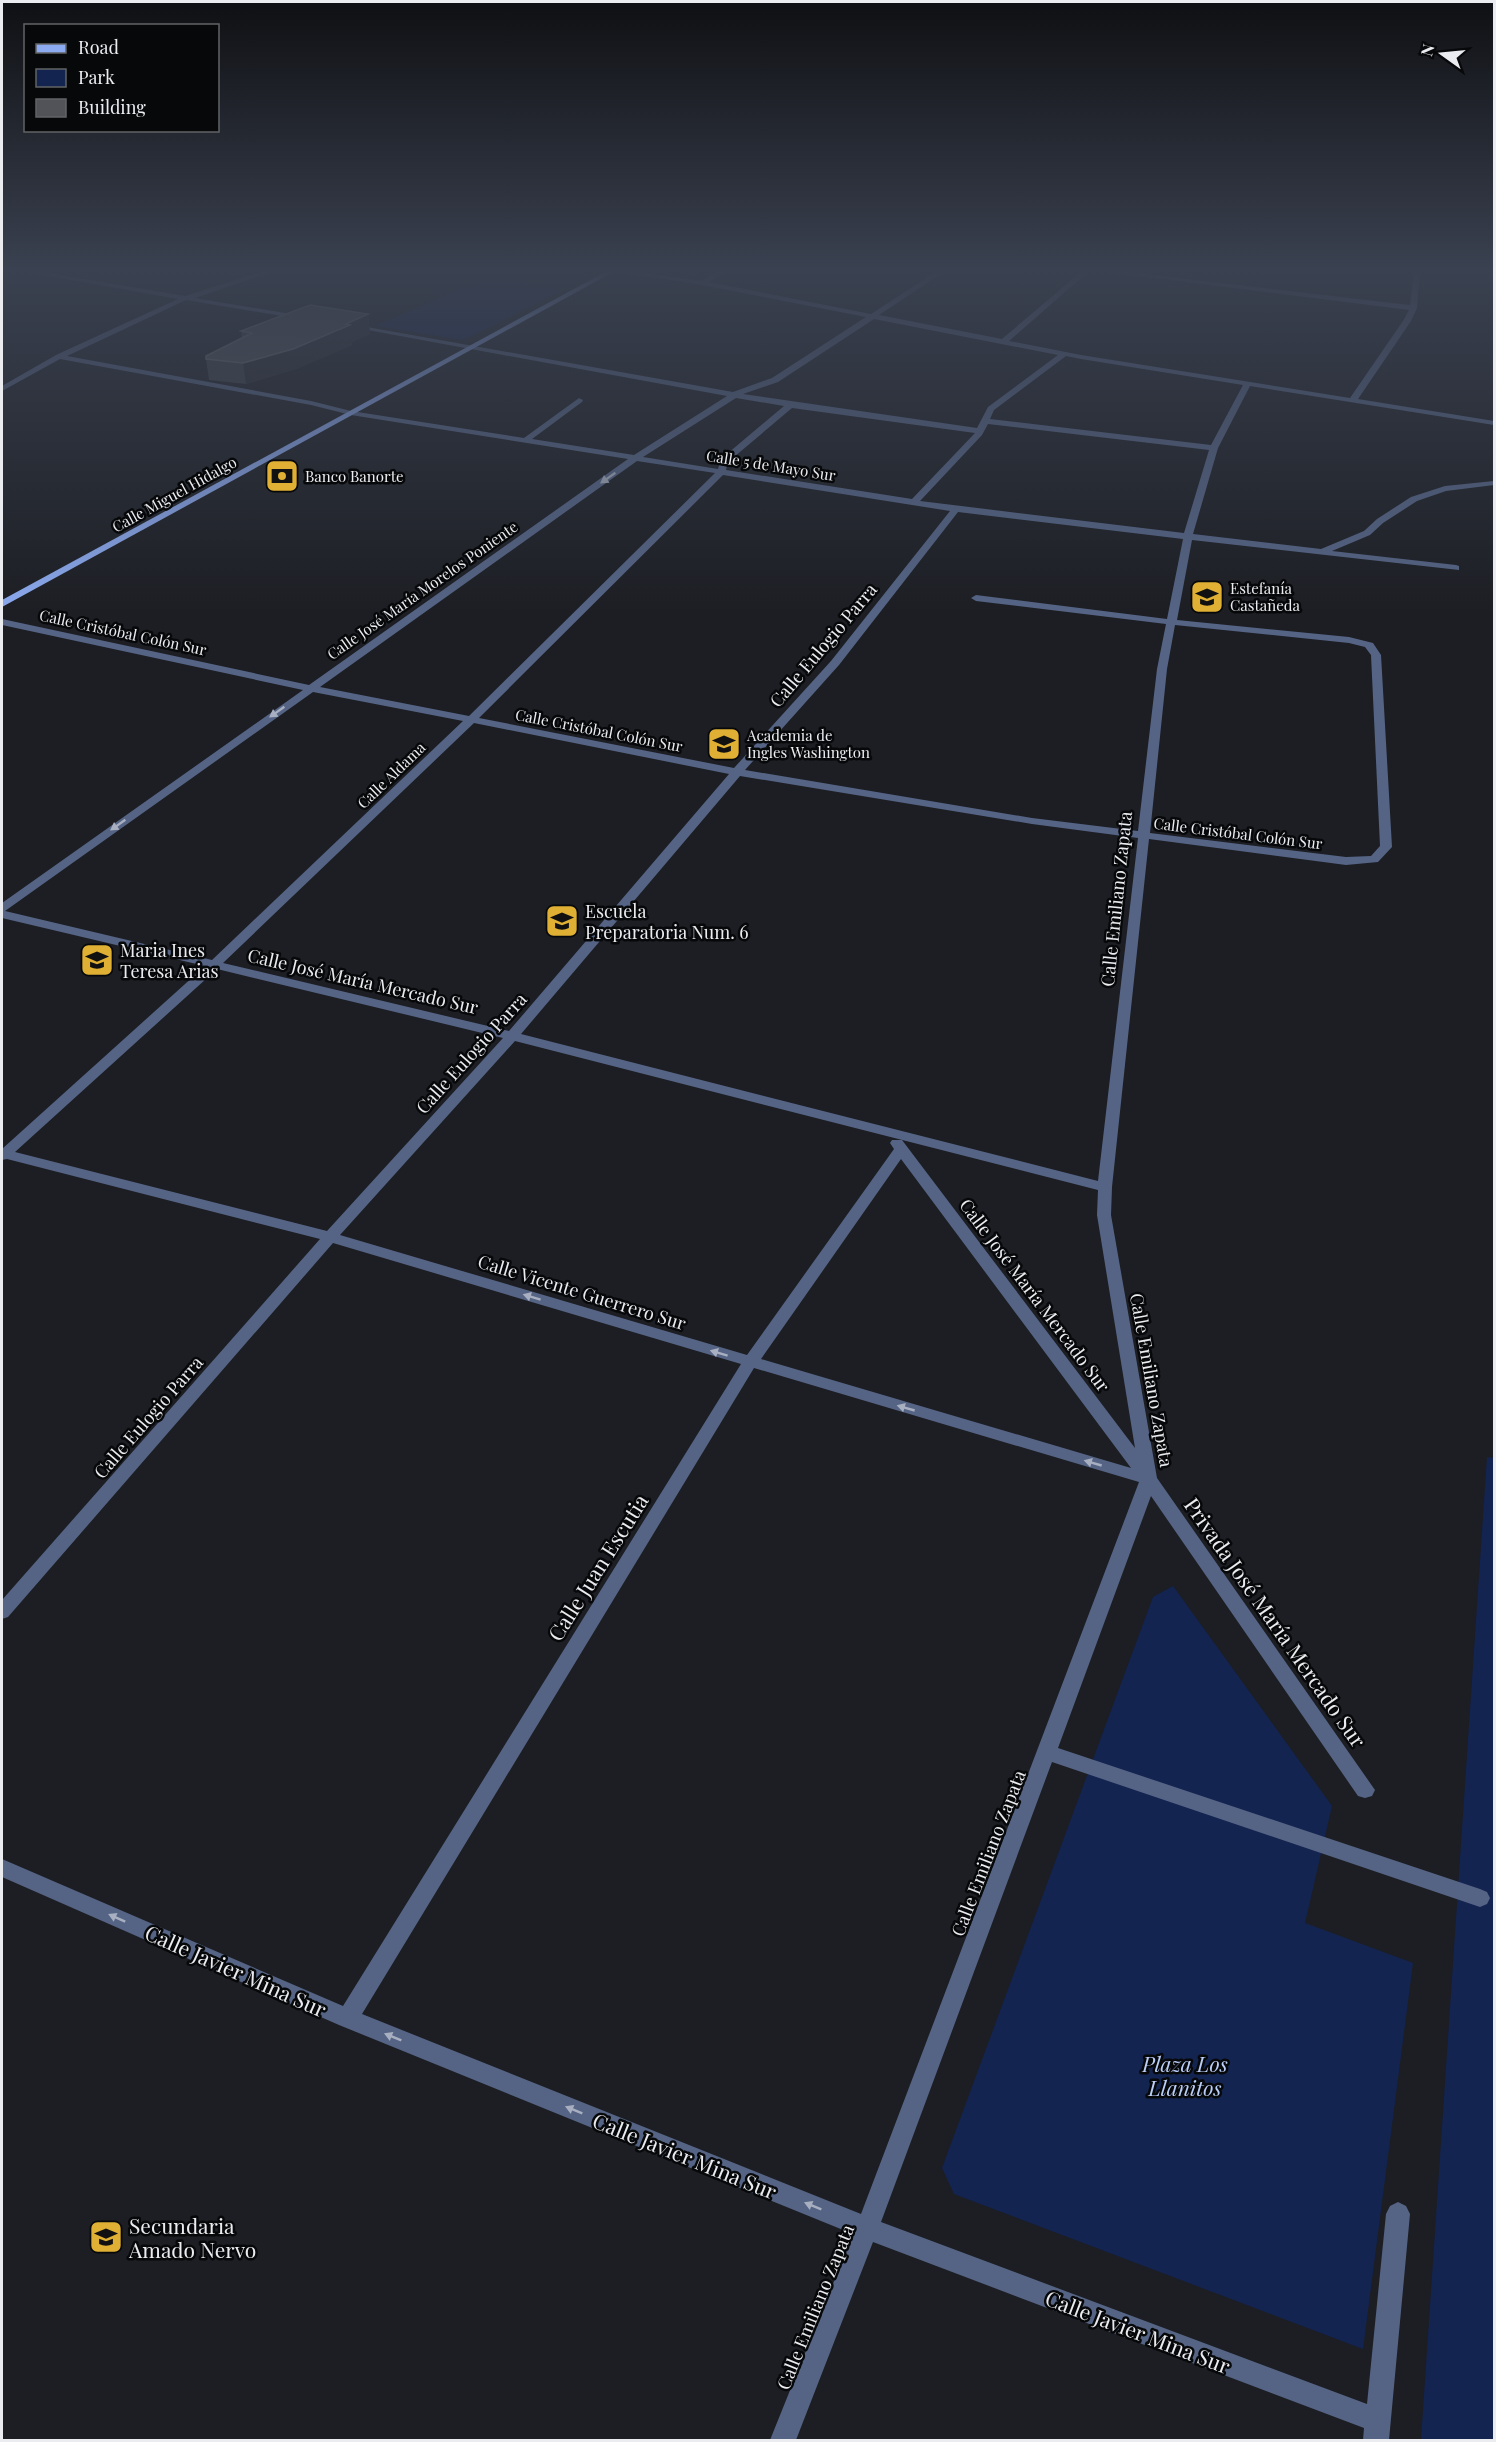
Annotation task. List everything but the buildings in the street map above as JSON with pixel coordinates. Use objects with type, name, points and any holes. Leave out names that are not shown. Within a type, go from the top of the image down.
[{"type":"main road","name":"Calle Miguel Hidalgo","points":[[2,604],[404,385]]},
{"type":"street","name":"Calle 5 de Mayo Sur","points":[[212,385],[351,413],[956,509],[1456,568]]},
{"type":"street","points":[[686,385],[790,405],[980,431]]},
{"type":"street","name":"Calle José María Morelos Poniente","points":[[2,908],[634,459],[736,394],[761,385]]},
{"type":"street","points":[[915,501],[980,431],[991,409],[1023,385]]},
{"type":"street","points":[[1247,385],[1494,423]]},
{"type":"street","name":"Calle Emiliano Zapata","points":[[783,2440],[867,2228],[1149,1479],[1104,1215],[1105,1187],[1162,669],[1188,537],[1214,448],[1247,385]]},
{"type":"street","points":[[1352,401],[1363,385]]},
{"type":"street","points":[[526,440],[579,400]]},
{"type":"street","name":"Calle Aldama","points":[[2,1154],[214,965],[471,720],[722,471],[724,461],[790,405]]},
{"type":"street","points":[[985,421],[1214,448]]},
{"type":"street","points":[[1323,551],[1367,533],[1380,521],[1414,499],[1445,489],[1494,483]]},
{"type":"street","name":"Calle Eulogio Parra","points":[[2,1612],[330,1237],[512,1036],[737,772],[835,663],[956,509]]},
{"type":"street","points":[[976,598],[1171,622]]},
{"type":"street","name":"Calle Cristóbal Colón Sur","points":[[2,622],[310,688],[737,772],[1032,821],[1346,861],[1374,859],[1386,847],[1376,655],[1369,645],[1349,640],[1171,622]]},
{"type":"street","name":"Calle José María Mercado Sur","points":[[2,914],[512,1036],[1105,1187]]},
{"type":"street","name":"Calle José María Mercado Sur","points":[[890,1133],[1149,1479]]},
{"type":"street","name":"Calle Juan Escutia","points":[[346,2018],[750,1362],[901,1149]]},
{"type":"street","name":"Calle Vicente Guerrero Sur","points":[[2,1154],[330,1237],[1149,1479]]},
{"type":"street","name":"Privada José María Mercado Sur","points":[[1149,1479],[1365,1790]]},
{"type":"street","points":[[1047,1752],[1480,1898]]},
{"type":"street","name":"Calle Javier Mina Sur","points":[[2,1868],[346,2018],[1377,2431]]},
{"type":"street","points":[[1377,2431],[1398,2214]]},
{"type":"green space","points":[[1487,1457],[1494,1458],[1494,2440],[1421,2440]]},
{"type":"green space","name":"Plaza Los Llanitos","points":[[1173,1586],[1332,1806],[1305,1923],[1413,1963],[1363,2349],[954,2194],[942,2168],[1153,1597]]},
{"type":"place","name":"Banco Banorte","points":[[282,476]]},
{"type":"place","name":"Estefanía Castañeda","points":[[1207,597]]},
{"type":"place","name":"Academia de Ingles Washington","points":[[724,744]]},
{"type":"place","name":"Escuela Preparatoria Num. 6","points":[[562,921]]},
{"type":"place","name":"Maria Ines Teresa Arias","points":[[97,960]]},
{"type":"place","name":"Secundaria Amado Nervo","points":[[106,2237]]}]
